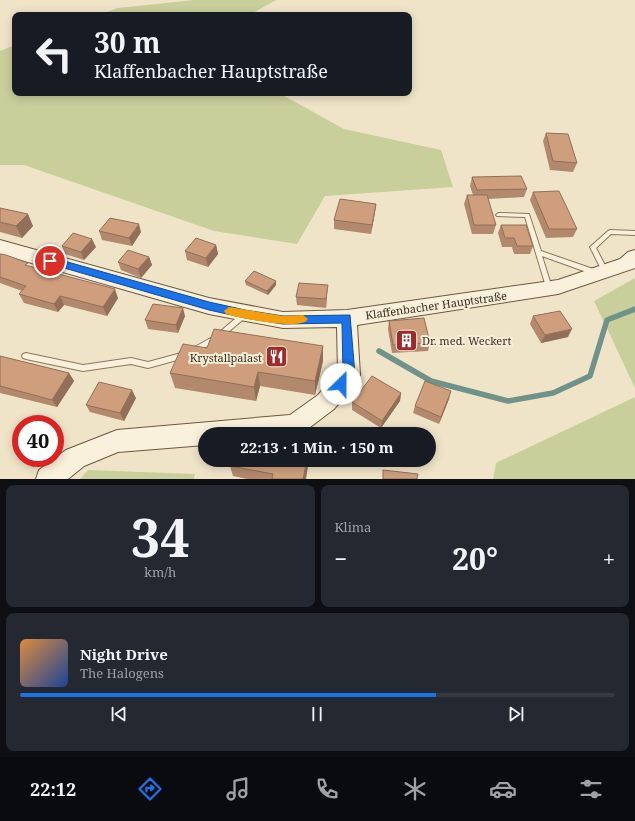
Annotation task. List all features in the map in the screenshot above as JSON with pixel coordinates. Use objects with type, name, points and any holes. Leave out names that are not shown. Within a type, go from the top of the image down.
[{"type":"street","name":"Klaffenbacher Hauptstraße","points":[[0,247],[209,306],[283,320],[347,318],[549,288],[627,264],[635,257]]},
{"type":"street","points":[[48,479],[75,458],[117,441],[294,426],[326,402],[349,375],[347,318]]},
{"type":"lane","points":[[499,215],[527,214],[549,288]]},
{"type":"lane","points":[[601,272],[592,246],[610,232],[635,232]]},
{"type":"lane","points":[[538,252],[601,272]]},
{"type":"lane","points":[[26,356],[82,368],[131,361],[148,365],[189,353],[218,337],[245,314]]},
{"type":"green space","points":[[194,0],[276,0],[254,12],[107,12],[118,8]]},
{"type":"green space","points":[[12,46],[12,96],[284,96],[344,129],[441,150],[453,187],[325,196],[297,244],[214,231],[24,165],[0,165],[0,51]]},
{"type":"green space","points":[[635,278],[635,388],[594,301]]},
{"type":"green space","points":[[635,397],[635,479],[493,479],[496,463]]},
{"type":"green space","points":[[88,470],[195,474],[194,479],[80,479]]},
{"type":"building","points":[[546,133],[568,134],[577,163],[553,161]]},
{"type":"building","points":[[521,176],[527,189],[477,190],[472,177]]},
{"type":"building","points":[[559,191],[577,229],[549,229],[533,192]]},
{"type":"building","points":[[467,195],[487,195],[496,225],[474,225]]},
{"type":"building","points":[[340,199],[376,204],[372,225],[334,220]]},
{"type":"building","points":[[0,208],[28,214],[16,226],[0,222]]},
{"type":"building","points":[[110,218],[139,224],[129,238],[99,231]]},
{"type":"building","points":[[501,225],[526,225],[533,246],[517,246],[514,238],[505,238]]},
{"type":"building","points":[[73,233],[92,239],[81,252],[62,246]]},
{"type":"building","points":[[196,238],[216,245],[206,258],[185,251]]},
{"type":"building","points":[[128,250],[149,257],[138,269],[118,262]]},
{"type":"building","points":[[0,254],[28,263],[25,265],[115,289],[103,307],[60,296],[54,304],[19,294],[26,286],[0,277]]},
{"type":"building","points":[[254,271],[276,281],[267,291],[245,281]]},
{"type":"building","points":[[299,283],[328,285],[326,299],[296,297]]},
{"type":"building","points":[[153,304],[183,308],[176,325],[145,320]]},
{"type":"building","points":[[560,311],[572,329],[545,335],[533,316]]},
{"type":"building","points":[[424,318],[430,343],[393,345],[389,321]]},
{"type":"building","points":[[214,329],[323,346],[315,381],[258,372],[254,387],[170,373],[183,344],[207,348]]},
{"type":"building","points":[[0,356],[69,373],[52,400],[0,386]]},
{"type":"building","points":[[372,376],[401,393],[382,421],[352,402]]},
{"type":"building","points":[[425,381],[451,391],[441,417],[415,406]]},
{"type":"building","points":[[99,382],[132,390],[120,413],[86,405]]},
{"type":"building","points":[[235,467],[306,467],[303,479],[272,479],[273,474]]},
{"type":"building","points":[[383,470],[418,474],[417,479],[383,479]]},
{"type":"waterway","points":[[379,351],[431,381],[508,401],[553,393],[590,376],[607,320],[635,309]]},
{"type":"slow traffic","points":[[229,311],[283,320],[303,319]]},
{"type":"place","name":"Dr. med. Weckert","points":[[407,340]]},
{"type":"place","name":"Krystallpalast","points":[[277,357]]},
{"type":"route","points":[[50,261],[209,306],[245,314],[283,320],[347,318],[349,375],[341,384]]}]
